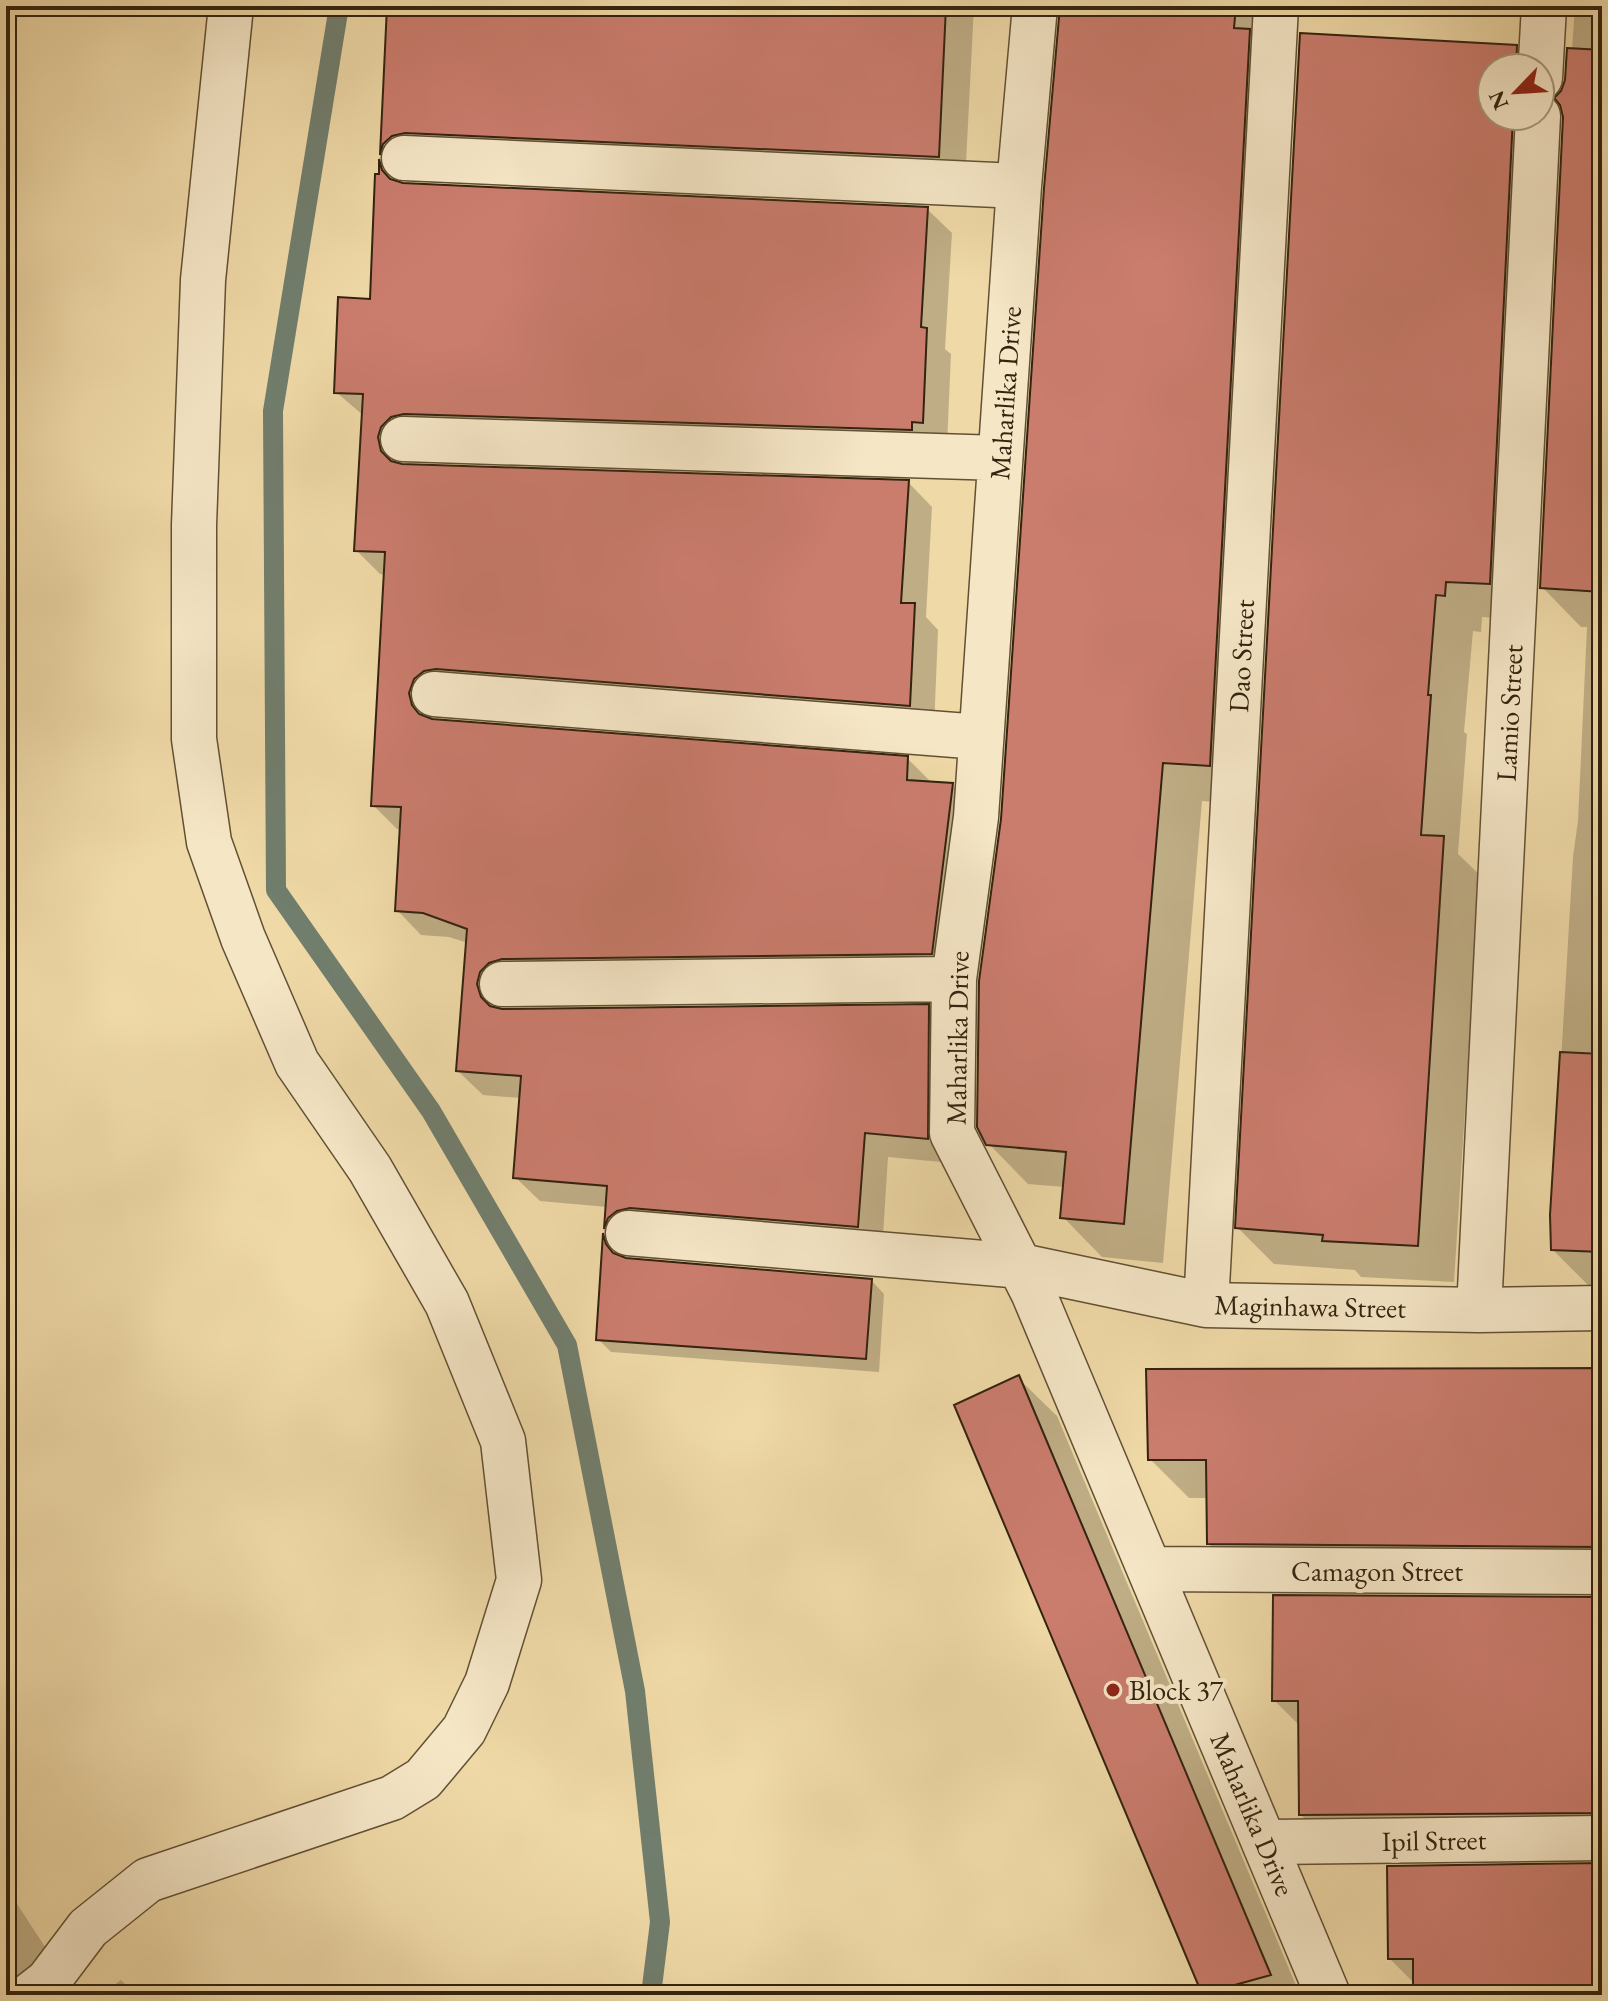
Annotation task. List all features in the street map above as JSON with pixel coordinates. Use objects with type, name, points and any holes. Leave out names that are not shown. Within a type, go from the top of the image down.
[{"type":"street","points":[[30,1995],[48,1981],[88,1928],[148,1880],[392,1798],[423,1779],[464,1730],[487,1683],[519,1580],[503,1441],[447,1303],[370,1169],[297,1063],[243,938],[209,842],[194,739],[194,525],[203,280],[231,6]]},
{"type":"street","name":"Maharlika Drive","points":[[1035,6],[1019,186],[976,817],[954,979],[952,1133],[1021,1266],[1152,1569],[1328,1995]]},
{"type":"street","name":"Dao Street","points":[[1206,1305],[1276,6]]},
{"type":"street","points":[[1541,52],[1544,6]]},
{"type":"street","name":"Lamio Street","points":[[1479,1310],[1537,132]]},
{"type":"street","points":[[404,158],[1019,186]]},
{"type":"street","points":[[403,439],[1000,458]]},
{"type":"street","points":[[434,694],[980,737]]},
{"type":"street","points":[[502,984],[954,979]]},
{"type":"street","name":"Maginhawa Street","points":[[628,1233],[1021,1266],[1206,1305],[1479,1310],[1602,1308]]},
{"type":"street","name":"Camagon Street","points":[[1152,1569],[1602,1572]]},
{"type":"street","name":"Ipil Street","points":[[1265,1842],[1602,1838]]},
{"type":"building","points":[[387,6],[946,6],[939,157],[405,133],[392,136],[383,144],[380,155]]},
{"type":"building","points":[[1060,6],[1236,6],[1234,28],[1250,29],[1210,766],[1163,763],[1124,1224],[1060,1218],[1066,1152],[986,1145],[977,1127],[979,981],[1001,819],[1044,188]]},
{"type":"building","points":[[1300,33],[1517,45],[1517,52],[1476,52],[1476,132],[1512,132],[1490,584],[1446,582],[1445,596],[1436,595],[1421,835],[1444,836],[1418,1246],[1322,1241],[1323,1235],[1235,1228]]},
{"type":"building","points":[[1567,48],[1602,50],[1602,592],[1540,588],[1563,117],[1556,96],[1565,80]]},
{"type":"building","points":[[379,159],[382,170],[390,179],[403,183],[928,207],[921,327],[927,328],[923,423],[912,422],[912,430],[404,414],[391,417],[381,427],[378,437],[381,451],[391,461],[402,464],[909,480],[901,603],[915,603],[910,706],[436,669],[424,671],[414,679],[409,693],[412,705],[419,714],[432,719],[908,756],[907,780],[953,783],[932,954],[502,959],[489,963],[480,972],[477,984],[481,997],[490,1006],[502,1009],[929,1004],[928,1139],[865,1133],[858,1227],[630,1208],[617,1211],[608,1218],[604,1229],[607,1186],[513,1178],[521,1076],[456,1071],[467,929],[423,913],[395,911],[401,807],[371,806],[385,552],[354,551],[363,394],[334,393],[338,297],[370,299],[375,174],[379,174]]},
{"type":"building","points":[[1560,1052],[1602,1054],[1602,1252],[1551,1250],[1550,1215]]},
{"type":"building","points":[[603,1233],[613,1253],[626,1258],[872,1279],[866,1359],[596,1340]]},
{"type":"building","points":[[1602,1368],[1602,1547],[1207,1544],[1206,1460],[1148,1460],[1146,1369]]},
{"type":"building","name":"Block 37","points":[[1019,1375],[1271,1975],[1202,1994],[954,1405]]},
{"type":"building","points":[[1273,1595],[1602,1597],[1602,1813],[1299,1815],[1298,1701],[1272,1701]]},
{"type":"building","points":[[1602,1863],[1602,1995],[1413,1995],[1413,1959],[1388,1959],[1387,1866]]},
{"type":"waterway","points":[[339,6],[273,411],[276,890],[431,1111],[567,1345],[635,1691],[660,1922],[651,1995]]},
{"type":"place","name":"Block 37","points":[[1113,1690]]}]
